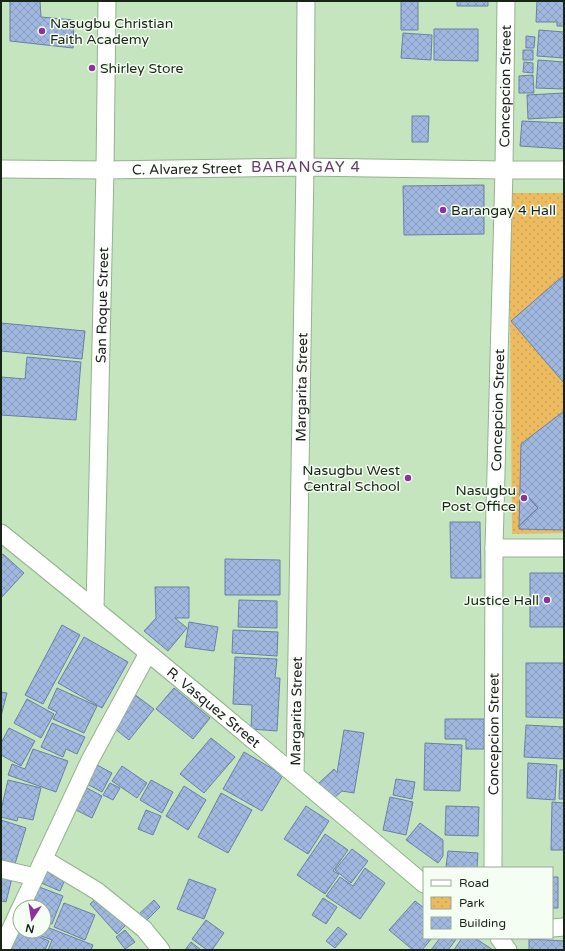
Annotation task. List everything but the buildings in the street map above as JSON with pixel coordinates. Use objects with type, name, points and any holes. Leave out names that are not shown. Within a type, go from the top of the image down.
[{"type":"street","name":"San Roque Street","points":[[95,608],[105,170],[107,1]]},
{"type":"street","name":"Margarita Street","points":[[295,774],[306,1]]},
{"type":"street","name":"Concepcion Street","points":[[493,867],[494,548],[504,170],[506,1]]},
{"type":"street","name":"C. Alvarez Street","points":[[1,169],[105,170],[304,167],[564,170]]},
{"type":"street","name":"R. Vasquez Street","points":[[1,533],[95,608],[295,774],[423,883]]},
{"type":"street","points":[[494,548],[564,548]]},
{"type":"street","points":[[24,899],[90,760],[148,653]]},
{"type":"street","points":[[44,859],[97,891],[144,929],[161,950]]},
{"type":"street","points":[[1,869],[35,877]]},
{"type":"street","points":[[1,950],[12,926]]},
{"type":"street","points":[[553,928],[564,927]]},
{"type":"street","points":[[500,939],[508,950]]},
{"type":"green space","points":[[509,193],[564,193],[564,533],[512,534]]},
{"type":"place","name":"Nasugbu Christian Faith Academy","points":[[42,31]]},
{"type":"place","name":"Shirley Store","points":[[92,68]]},
{"type":"place","name":"Barangay 4 Hall","points":[[443,210]]},
{"type":"place","name":"Nasugbu West Central School","points":[[408,478]]},
{"type":"place","name":"Nasugbu Post Office","points":[[524,498]]},
{"type":"place","name":"Justice Hall","points":[[547,600]]},
{"type":"district","name":"BARANGAY 4","points":[[306,167]]}]
